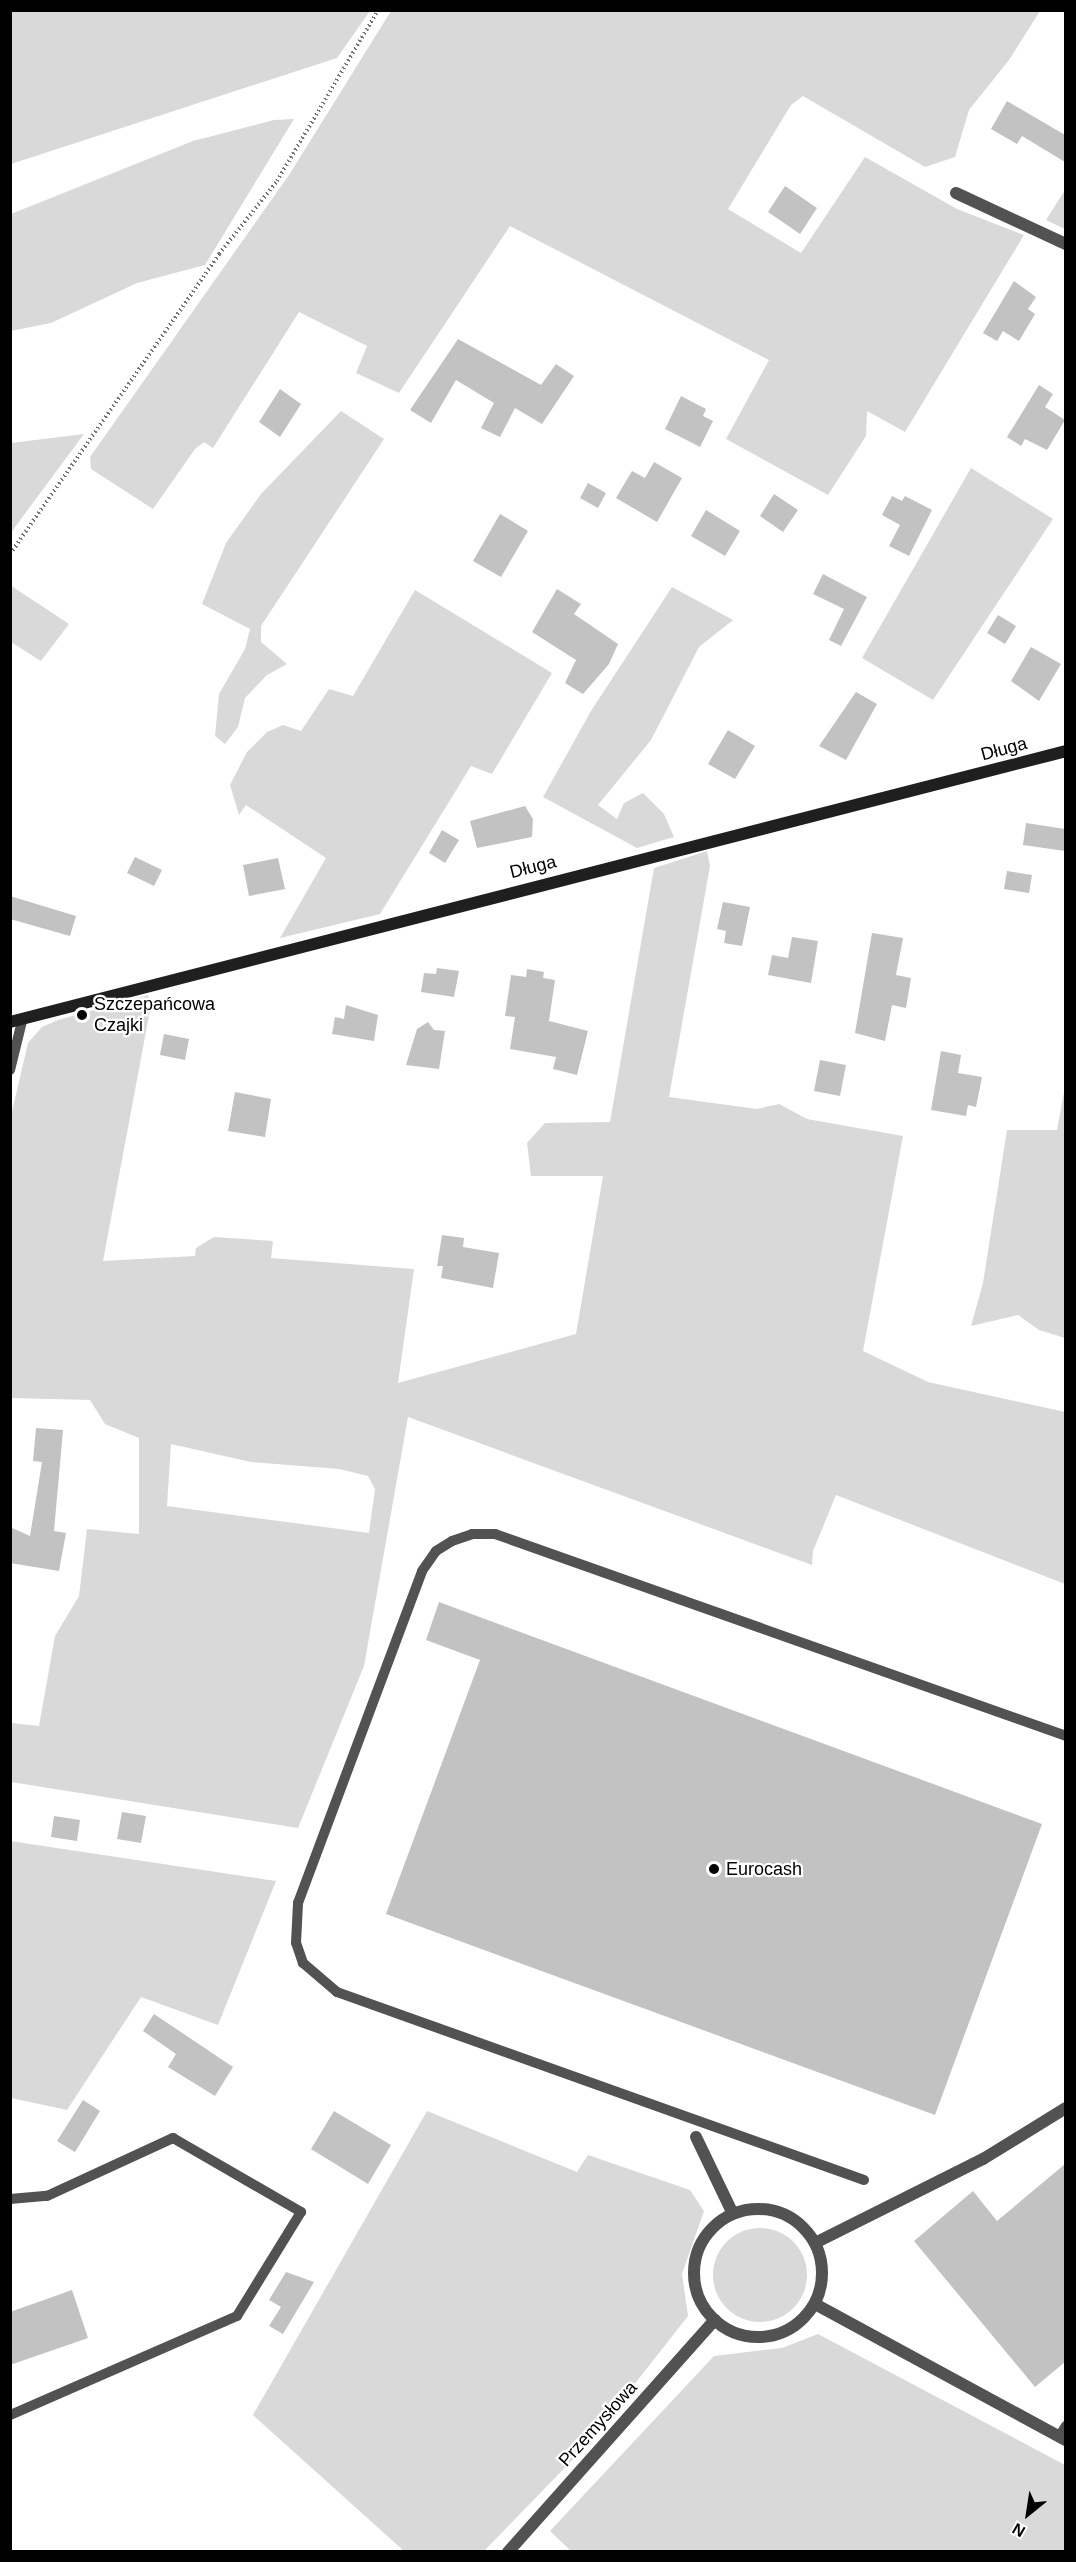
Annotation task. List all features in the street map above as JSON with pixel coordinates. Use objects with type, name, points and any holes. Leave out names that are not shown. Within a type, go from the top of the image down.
[{"type":"street","points":[[956,193],[1065,244]]},
{"type":"street","name":"Długa","points":[[16,1021],[484,897],[1065,751]]},
{"type":"street","points":[[815,2242],[983,2159],[1065,2108]]},
{"type":"street","points":[[696,2137],[733,2214]]},
{"type":"street","points":[[770,2210],[796,2222],[815,2242],[822,2273],[815,2304],[803,2319],[769,2336],[740,2334],[715,2320],[695,2283],[695,2262],[702,2242],[733,2214],[770,2210]]},
{"type":"street","points":[[815,2304],[1063,2434]]},
{"type":"street","name":"Przemysłowa","points":[[508,2552],[715,2320]]},
{"type":"lane","points":[[10,1070],[16,1021]]},
{"type":"lane","points":[[864,2180],[338,1992],[303,1963],[295,1933],[298,1903],[422,1571],[436,1551],[472,1534],[495,1534],[1065,1736]]},
{"type":"lane","points":[[696,2137],[698,2121]]},
{"type":"lane","points":[[10,2199],[47,2196],[173,2138],[301,2212],[237,2316],[10,2415]]},
{"type":"path","points":[[10,554],[219,254],[277,181],[378,10]]},
{"type":"shaded area","points":[[10,11],[370,11],[337,58],[11,164]]},
{"type":"shaded area","points":[[391,11],[1040,11],[1009,60],[969,110],[955,157],[925,167],[803,96],[791,105],[728,209],[801,253],[865,157],[957,209],[1024,235],[905,432],[867,411],[866,436],[828,495],[726,439],[769,360],[510,226],[399,393],[356,373],[367,346],[299,312],[213,448],[204,442],[195,449],[153,509],[91,469],[90,457],[289,175]]},
{"type":"shaded area","points":[[294,119],[205,265],[137,283],[51,323],[11,331],[11,214],[193,141],[274,120]]},
{"type":"shaded area","points":[[1065,190],[1065,229],[1046,220]]},
{"type":"shaded area","points":[[341,411],[384,439],[261,626],[261,642],[287,664],[267,675],[245,698],[238,727],[225,744],[215,736],[219,694],[245,649],[250,629],[202,604],[226,543],[261,494]]},
{"type":"shaded area","points":[[84,434],[18,523],[11,533],[11,443]]},
{"type":"shaded area","points":[[971,468],[1053,519],[933,700],[862,658]]},
{"type":"shaded area","points":[[10,585],[69,624],[41,661],[11,642]]},
{"type":"shaded area","points":[[672,587],[733,620],[699,647],[651,740],[598,805],[617,819],[624,803],[643,793],[664,814],[674,837],[637,848],[543,797],[591,711]]},
{"type":"shaded area","points":[[415,590],[552,673],[492,774],[471,766],[380,914],[280,938],[326,858],[246,805],[239,815],[230,785],[247,752],[267,732],[283,725],[301,731],[329,689],[353,696]]},
{"type":"shaded area","points":[[707,851],[710,866],[669,1097],[757,1109],[779,1104],[807,1119],[903,1136],[863,1351],[928,1382],[1065,1412],[1065,1584],[836,1495],[813,1551],[812,1565],[408,1417],[364,1666],[298,1828],[11,1782],[11,1723],[39,1726],[55,1636],[79,1596],[87,1529],[139,1534],[139,1438],[105,1424],[90,1400],[11,1398],[10,1120],[28,1043],[42,1027],[58,1020],[148,995],[151,1005],[103,1261],[195,1256],[196,1248],[214,1237],[273,1241],[271,1258],[414,1269],[398,1383],[576,1334],[603,1176],[531,1176],[527,1143],[545,1123],[610,1122],[654,868]],"holes":[[[171,1444],[251,1462],[339,1469],[368,1476],[375,1489],[369,1533],[167,1506]]]},
{"type":"shaded area","points":[[1065,1087],[1065,1338],[1039,1330],[1018,1315],[971,1326],[983,1283],[1007,1130],[1057,1130]]},
{"type":"shaded area","points":[[10,1841],[276,1881],[218,2025],[141,1997],[67,2110],[11,2098]]},
{"type":"shaded area","points":[[427,2111],[577,2172],[588,2155],[690,2190],[704,2211],[682,2274],[688,2316],[586,2446],[484,2551],[404,2551],[253,2415]]},
{"type":"shaded area","points":[[751,2228],[769,2228],[794,2241],[804,2257],[807,2275],[804,2293],[794,2309],[769,2322],[751,2322],[726,2309],[713,2284],[713,2266],[726,2241]]},
{"type":"shaded area","points":[[818,2334],[1065,2465],[1065,2551],[572,2552],[550,2531],[714,2356],[782,2348]]},
{"type":"building","points":[[1007,101],[1065,135],[1065,162],[1022,136],[1017,144],[991,129]]},
{"type":"building","points":[[785,186],[817,208],[800,234],[768,212]]},
{"type":"building","points":[[1014,281],[1036,297],[1028,309],[1035,314],[1019,341],[1003,331],[997,341],[983,333]]},
{"type":"building","points":[[458,339],[541,385],[556,364],[574,376],[542,424],[515,408],[500,437],[481,428],[494,403],[456,380],[431,423],[410,410]]},
{"type":"building","points":[[1039,385],[1053,394],[1045,407],[1065,420],[1047,450],[1025,439],[1021,446],[1007,437]]},
{"type":"building","points":[[280,389],[301,404],[280,437],[259,422]]},
{"type":"building","points":[[681,396],[706,409],[703,416],[713,421],[700,447],[665,429]]},
{"type":"building","points":[[654,462],[682,478],[657,522],[616,498],[632,471],[645,478]]},
{"type":"building","points":[[588,483],[606,493],[598,508],[580,498]]},
{"type":"building","points":[[774,494],[798,510],[783,532],[760,516]]},
{"type":"building","points":[[892,496],[902,501],[905,496],[932,510],[909,556],[889,546],[900,525],[882,515]]},
{"type":"building","points":[[706,510],[740,531],[725,556],[691,536]]},
{"type":"building","points":[[500,514],[528,531],[501,577],[473,561]]},
{"type":"building","points":[[823,574],[867,597],[841,646],[829,640],[844,609],[813,594]]},
{"type":"building","points":[[557,589],[581,604],[574,614],[618,644],[609,664],[583,694],[565,683],[576,660],[532,632]]},
{"type":"building","points":[[998,615],[1016,626],[1005,644],[987,633]]},
{"type":"building","points":[[1031,647],[1061,664],[1039,701],[1011,681]]},
{"type":"building","points":[[856,692],[877,704],[846,760],[819,746]]},
{"type":"building","points":[[728,730],[755,746],[735,779],[708,764]]},
{"type":"building","points":[[525,806],[533,819],[532,837],[477,848],[470,821]]},
{"type":"building","points":[[1026,823],[1065,829],[1065,851],[1023,845]]},
{"type":"building","points":[[442,830],[459,840],[445,863],[429,853]]},
{"type":"building","points":[[135,857],[162,870],[154,886],[127,873]]},
{"type":"building","points":[[278,858],[285,889],[249,896],[243,865]]},
{"type":"building","points":[[1007,871],[1032,875],[1029,893],[1004,889]]},
{"type":"building","points":[[10,896],[76,916],[70,936],[10,919]]},
{"type":"building","points":[[723,902],[750,907],[742,946],[724,943],[726,931],[717,929]]},
{"type":"building","points":[[872,933],[903,938],[896,975],[911,978],[906,1008],[892,1005],[885,1041],[855,1033]]},
{"type":"building","points":[[792,937],[818,941],[811,983],[768,975],[772,955],[788,958]]},
{"type":"building","points":[[437,968],[459,971],[454,997],[421,992],[424,973],[436,974]]},
{"type":"building","points":[[527,969],[544,972],[543,978],[555,980],[549,1021],[588,1031],[577,1075],[553,1069],[556,1057],[510,1049],[515,1017],[505,1016],[511,975],[526,977]]},
{"type":"building","points":[[346,1005],[378,1015],[374,1041],[332,1034],[335,1017],[344,1019]]},
{"type":"building","points":[[428,1022],[434,1030],[445,1031],[439,1069],[406,1065],[417,1029]]},
{"type":"building","points":[[164,1034],[189,1039],[185,1060],[160,1055]]},
{"type":"building","points":[[941,1051],[961,1055],[958,1073],[982,1077],[976,1107],[968,1105],[966,1116],[931,1110]]},
{"type":"building","points":[[820,1060],[846,1065],[840,1096],[814,1091]]},
{"type":"building","points":[[235,1092],[271,1099],[265,1137],[228,1131]]},
{"type":"building","points":[[442,1235],[464,1238],[463,1247],[499,1253],[493,1288],[441,1278],[443,1266],[437,1266]]},
{"type":"building","points":[[36,1428],[63,1430],[54,1531],[66,1533],[59,1571],[10,1563],[10,1527],[30,1536],[42,1462],[33,1461]]},
{"type":"building","name":"Eurocash","points":[[439,1602],[1042,1824],[935,2115],[386,1914],[480,1660],[426,1640]]},
{"type":"building","points":[[122,1812],[146,1816],[141,1843],[117,1839]]},
{"type":"building","points":[[54,1816],[80,1820],[77,1841],[51,1837]]},
{"type":"building","points":[[154,2014],[233,2067],[215,2096],[168,2067],[176,2054],[143,2031]]},
{"type":"building","points":[[83,2100],[100,2111],[75,2152],[57,2141]]},
{"type":"building","points":[[334,2111],[391,2145],[368,2184],[311,2149]]},
{"type":"building","points":[[1065,2164],[1065,2362],[1035,2387],[914,2241],[973,2191],[997,2221]]},
{"type":"building","points":[[286,2272],[314,2282],[283,2334],[269,2326],[281,2307],[269,2300]]},
{"type":"building","points":[[72,2290],[88,2338],[10,2365],[10,2312]]},
{"type":"place","name":"Szczepańcowa Czajki","points":[[82,1015]]},
{"type":"place","name":"Eurocash","points":[[714,1869]]}]
